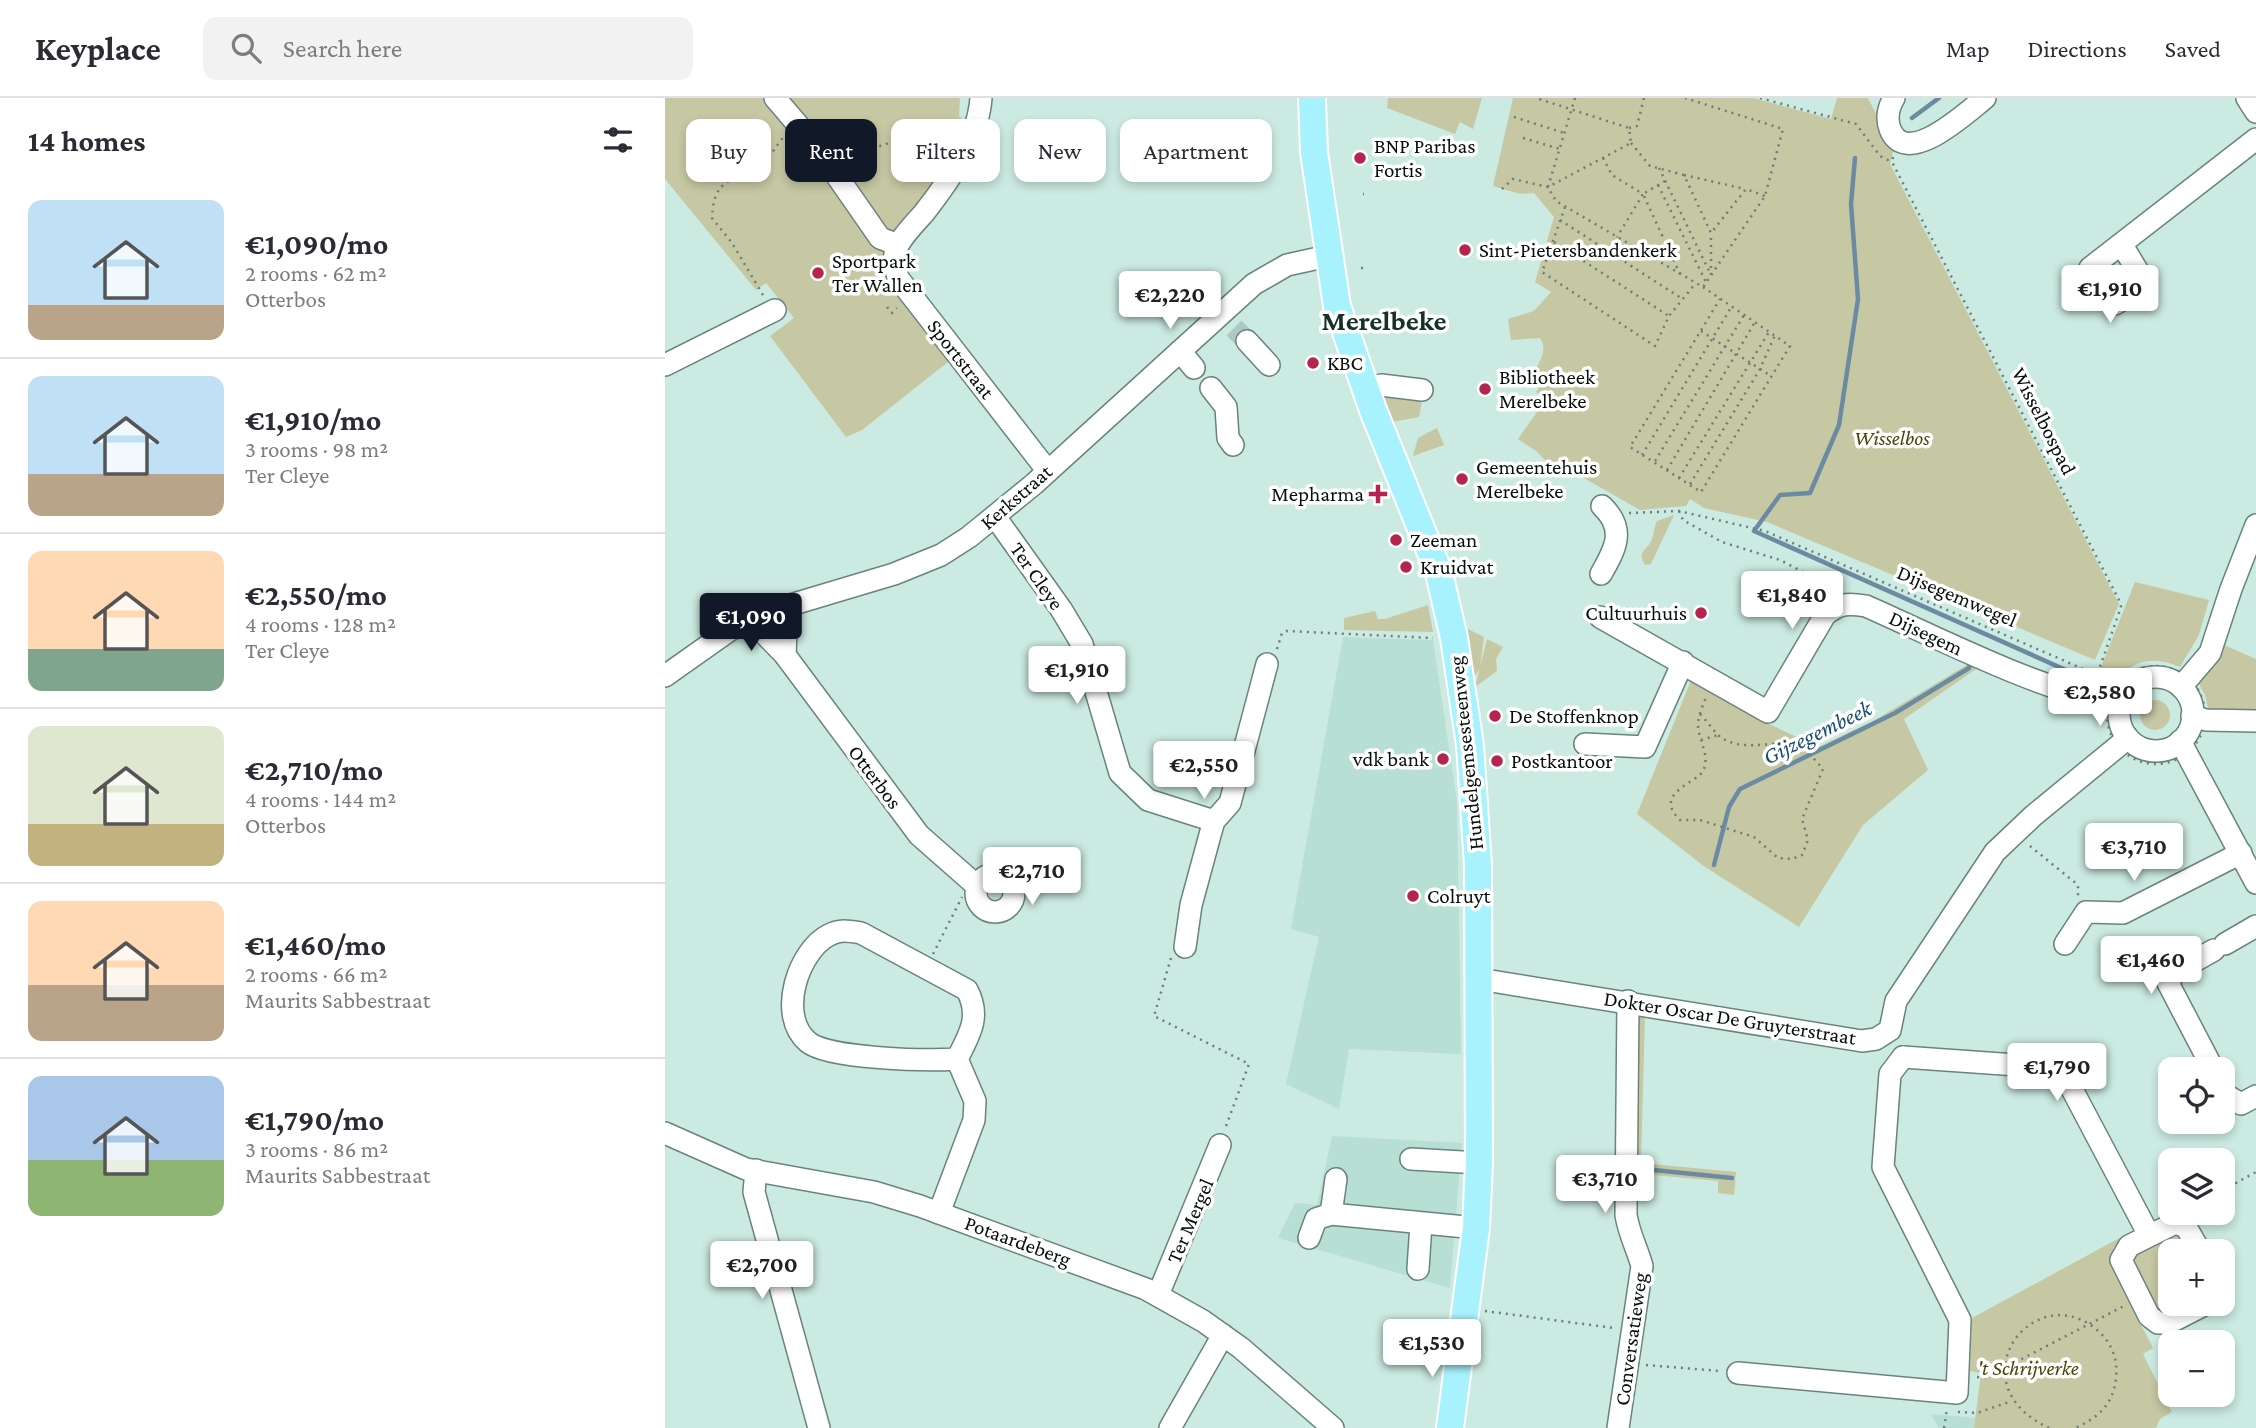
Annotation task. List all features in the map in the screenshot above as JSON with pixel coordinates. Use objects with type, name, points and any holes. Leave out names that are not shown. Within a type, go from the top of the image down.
[{"type":"main road","name":"Hundelgemsesteenweg","points":[[1313,98],[1314,152],[1328,256],[1344,330],[1439,573],[1454,639],[1471,758],[1478,865],[1479,1163],[1476,1228],[1450,1428]]},
{"type":"street","points":[[775,98],[792,119]]},
{"type":"street","points":[[975,119],[981,98]]},
{"type":"street","points":[[1894,98],[1887,120],[1891,132],[1901,142],[1909,144],[1926,142],[1985,98]]},
{"type":"street","points":[[2247,98],[2256,112]]},
{"type":"street","points":[[2122,245],[2256,139]]},
{"type":"street","points":[[840,182],[880,238],[898,245],[946,182]]},
{"type":"street","name":"Sportstraat","points":[[898,245],[895,263],[898,278],[1047,470]]},
{"type":"street","name":"Kerkstraat","points":[[665,676],[708,643],[751,620],[941,555],[996,517],[1179,351],[1234,327],[1254,284],[1287,265],[1328,256]]},
{"type":"street","points":[[665,365],[775,310]]},
{"type":"street","points":[[1234,327],[1269,365]]},
{"type":"street","points":[[1179,351],[1194,368]]},
{"type":"street","points":[[1366,389],[1381,385],[1422,390]]},
{"type":"street","points":[[1211,388],[1226,407],[1228,438],[1233,445]]},
{"type":"street","points":[[1601,574],[1618,546],[1615,521],[1602,506]]},
{"type":"street","name":"Ter Cleye","points":[[996,517],[1061,609],[1082,644],[1120,773],[1148,800],[1214,821]]},
{"type":"street","points":[[2181,687],[2210,653],[2256,525]]},
{"type":"street","points":[[1601,617],[1769,712],[1825,615],[1838,604],[1852,603]]},
{"type":"street","name":"Dijsegem","points":[[1852,603],[1866,606],[1975,655],[2105,703]]},
{"type":"street","points":[[785,655],[787,606]]},
{"type":"street","name":"Otterbos","points":[[751,620],[785,655],[919,835],[974,883]]},
{"type":"street","points":[[1585,744],[1645,747],[1683,662]]},
{"type":"street","points":[[1185,947],[1191,905],[1214,821],[1230,803],[1267,664]]},
{"type":"street","points":[[2123,742],[2119,718],[2105,703],[2147,678],[2160,677],[2181,687],[2199,718]]},
{"type":"street","points":[[2199,718],[2256,720]]},
{"type":"street","points":[[2199,718],[2189,730],[2184,747],[2256,883]]},
{"type":"street","points":[[2123,742],[2151,751],[2184,747]]},
{"type":"street","points":[[1903,1057],[1889,1030],[1896,1001],[1995,852],[2013,833],[2123,742]]},
{"type":"street","points":[[2065,944],[2086,912],[2123,913],[2241,853]]},
{"type":"street","points":[[2207,1057],[2168,983],[2175,972],[2256,926]]},
{"type":"street","points":[[939,1213],[974,1120],[975,1101],[957,1059],[971,1031],[974,1004],[967,990],[927,966],[861,933],[844,930],[831,933],[820,941],[794,988],[792,1016],[798,1031],[810,1044],[835,1052],[921,1060],[957,1059]]},
{"type":"street","name":"Dokter Oscar De Gruyterstraat","points":[[1479,979],[1862,1041],[1876,1039],[1889,1030]]},
{"type":"street","name":"Conversatieweg","points":[[1618,1428],[1642,1266],[1637,1246],[1630,1236],[1626,1215],[1628,1001]]},
{"type":"street","points":[[1903,1057],[2044,1067],[2065,1076],[2149,1235]]},
{"type":"street","points":[[1738,1373],[1957,1393],[1960,1320],[1883,1167],[1890,1073],[1903,1057]]},
{"type":"street","points":[[2235,1100],[2241,1104],[2256,1096]]},
{"type":"street","name":"Potaardeberg","points":[[665,1133],[692,1147],[756,1170],[874,1192],[1111,1274],[1158,1295],[1223,1335],[1287,1385],[1333,1428]]},
{"type":"street","name":"Ter Mergel","points":[[1158,1295],[1220,1145]]},
{"type":"street","points":[[1411,1159],[1479,1163]]},
{"type":"street","points":[[756,1170],[754,1192],[819,1428]]},
{"type":"street","points":[[1331,1214],[1336,1179]]},
{"type":"street","points":[[1309,1238],[1316,1219],[1331,1214],[1476,1228]]},
{"type":"street","points":[[1418,1269],[1421,1224]]},
{"type":"street","points":[[2181,1316],[2164,1324],[2153,1321],[2123,1266],[2122,1255],[2129,1246],[2169,1225],[2181,1224],[2193,1239]]},
{"type":"street","points":[[1170,1428],[1223,1335]]},
{"type":"path","points":[[1536,98],[1629,128],[1637,126],[1644,98]]},
{"type":"path","points":[[1575,98],[1548,187],[1556,201],[1703,287],[1790,346],[1701,492],[1630,447],[1720,299]]},
{"type":"path","points":[[1685,98],[1783,129],[1765,196],[1703,287]]},
{"type":"path","name":"Wisselbospad","points":[[1760,98],[1862,128],[1880,156],[1892,162],[2122,607],[2098,674],[2105,703]]},
{"type":"path","points":[[1514,117],[1565,133]]},
{"type":"path","points":[[1629,128],[1631,144],[1650,166],[1765,196]]},
{"type":"path","points":[[775,310],[756,285],[732,243],[712,218],[713,200],[720,185],[761,164],[785,134]]},
{"type":"path","points":[[1523,138],[1560,149]]},
{"type":"path","points":[[1502,189],[1513,179],[1548,187],[1631,144]]},
{"type":"path","points":[[1892,162],[1896,149]]},
{"type":"path","points":[[1603,158],[1612,175],[1643,194],[1680,274]]},
{"type":"path","points":[[1659,169],[1711,275]]},
{"type":"path","points":[[1683,175],[1711,233],[1711,275]]},
{"type":"path","points":[[1617,237],[1643,194],[1665,181]]},
{"type":"path","points":[[1658,185],[1706,282]]},
{"type":"path","points":[[1711,233],[1746,189]]},
{"type":"path","points":[[1565,207],[1542,272],[1655,346],[1669,316],[1675,312],[1681,298],[1689,294],[1696,283]]},
{"type":"path","points":[[1560,220],[1681,298]]},
{"type":"path","points":[[1553,241],[1669,316]]},
{"type":"path","points":[[1642,455],[1732,306]]},
{"type":"path","points":[[887,307],[892,313],[895,310]]},
{"type":"path","points":[[1654,463],[1744,315]]},
{"type":"path","points":[[1667,471],[1755,322]]},
{"type":"path","points":[[1701,331],[1771,376]]},
{"type":"path","points":[[1679,479],[1769,332]]},
{"type":"path","points":[[1689,485],[1760,369],[1775,335]]},
{"type":"path","name":"Dijsegemwegel","points":[[1602,506],[1635,513],[1679,511],[1765,531],[2118,684]]},
{"type":"path","points":[[1679,511],[1682,520],[1722,542],[1780,560],[1817,578],[1852,603]]},
{"type":"path","points":[[1267,664],[1275,654],[1282,633],[1287,631],[1454,639]]},
{"type":"path","points":[[1700,714],[1718,735],[1746,745],[1800,743],[1811,752],[1823,769],[1803,819],[1807,845],[1797,858],[1778,858],[1754,837],[1700,820],[1680,820],[1674,811],[1675,795],[1680,786],[1703,771],[1705,756],[1698,724],[1700,714],[1714,680]]},
{"type":"path","points":[[2105,703],[2108,726],[2139,761],[2152,764],[2177,760],[2184,747],[2199,739],[2199,718]]},
{"type":"path","points":[[1701,740],[1718,735]]},
{"type":"path","points":[[2013,833],[2078,885],[2078,910],[2086,912]]},
{"type":"path","points":[[927,966],[974,883]]},
{"type":"path","points":[[1185,947],[1169,959],[1154,1016],[1249,1064],[1220,1145]]},
{"type":"path","points":[[2235,1183],[2256,1172]]},
{"type":"path","points":[[1959,1376],[1985,1378],[2140,1298]]},
{"type":"path","points":[[1464,1309],[1632,1330]]},
{"type":"path","points":[[2049,1428],[2027,1418],[2013,1401],[2005,1366],[2008,1351],[2021,1331],[2042,1318],[2056,1315],[2090,1324],[2113,1350],[2117,1369],[2116,1386],[2107,1405],[2094,1420],[2075,1428]]},
{"type":"path","points":[[1629,1363],[1738,1373]]},
{"type":"path","points":[[1947,1411],[1977,1413],[2013,1401]]},
{"type":"shaded area","points":[[1343,637],[1433,640],[1457,802],[1461,1054],[1349,1049],[1339,1109],[1286,1084],[1319,937],[1291,929]]},
{"type":"shaded area","points":[[1332,1136],[1462,1143],[1450,1288],[1278,1238],[1295,1203],[1317,1205]]},
{"type":"shaded area","points":[[1931,1414],[1976,1418],[1974,1428],[1939,1428]]},
{"type":"green space","name":"Sportpark Ter Wallen","points":[[665,98],[960,98],[959,116],[962,119],[891,119],[891,182],[935,182],[904,224],[900,285],[948,362],[862,430],[846,437],[770,336],[794,318],[766,283],[756,290],[665,179]]},
{"type":"green space","points":[[1388,98],[1482,98],[1473,129],[1460,122],[1455,134],[1387,108]]},
{"type":"green space","name":"Wisselbos","points":[[1513,98],[1753,98],[1831,119],[1837,98],[1868,98],[1894,149],[1890,164],[2119,604],[2095,660],[1767,522],[1704,508],[1690,499],[1686,506],[1640,510],[1577,474],[1556,471],[1536,451],[1518,439],[1546,399],[1536,392],[1541,385],[1535,371],[1543,347],[1540,338],[1511,340],[1508,319],[1534,311],[1551,292],[1535,282],[1554,217],[1534,193],[1520,194],[1493,186]]},
{"type":"green space","points":[[1381,393],[1418,395],[1422,401],[1419,417],[1392,422]]},
{"type":"green space","points":[[1437,428],[1444,445],[1413,456],[1418,438]]},
{"type":"green space","points":[[1674,515],[1651,564],[1645,565],[1642,553],[1652,539],[1657,521]]},
{"type":"green space","points":[[2135,582],[2209,600],[2199,635],[2180,667],[2146,661],[2128,669],[2106,695],[2091,692]]},
{"type":"green space","points":[[1428,605],[1433,632],[1344,630],[1344,618],[1375,611],[1378,619],[1385,619]]},
{"type":"green space","points":[[1468,629],[1484,637],[1480,668],[1474,677]]},
{"type":"green space","points":[[1487,639],[1503,647],[1496,659],[1497,671],[1475,687]]},
{"type":"green space","points":[[2224,645],[2256,659],[2256,714],[2209,712],[2198,682]]},
{"type":"green space","points":[[1970,663],[1979,667],[1904,719],[1928,770],[1863,825],[1799,927],[1705,867],[1637,814],[1692,678],[1767,723],[1818,747],[1875,720]]},
{"type":"green space","points":[[2155,700],[2166,704],[2170,715],[2166,726],[2155,730],[2144,726],[2140,715],[2144,704]]},
{"type":"green space","points":[[1638,1014],[1645,1015],[1641,1163],[1736,1172],[1734,1195],[1718,1193],[1718,1181],[1632,1173]]},
{"type":"green space","points":[[2176,1231],[2182,1239],[2160,1239]]},
{"type":"green space","name":"'t Schrijverke","points":[[2125,1235],[2113,1248],[2112,1269],[2153,1348],[2143,1354],[2158,1384],[2158,1407],[2170,1407],[2172,1412],[2160,1419],[2156,1428],[1974,1428],[1981,1373],[1970,1371],[1972,1318]]},
{"type":"green space","points":[[2158,1240],[2158,1312],[2130,1265],[2131,1253]]},
{"type":"waterway","points":[[1912,118],[1939,98]]},
{"type":"waterway","points":[[1855,158],[1851,204],[1858,299],[1839,425],[1810,493],[1780,495],[1754,531],[2086,679]]},
{"type":"waterway","name":"Gijzegembeek","points":[[1714,865],[1729,807],[1740,789],[1895,713],[1969,668],[1972,659]]},
{"type":"waterway","points":[[1634,1168],[1732,1178]]},
{"type":"tunnel","points":[[1234,328],[1247,341]]},
{"type":"place","name":"BNP Paribas Fortis","points":[[1360,158]]},
{"type":"place","name":"Sint-Pietersbandenkerk","points":[[1465,250]]},
{"type":"place","name":"Sportpark Ter Wallen","points":[[818,273]]},
{"type":"place","name":"KBC","points":[[1313,363]]},
{"type":"place","name":"Bibliotheek Merelbeke","points":[[1485,389]]},
{"type":"place","name":"Gemeentehuis Merelbeke","points":[[1462,479]]},
{"type":"place","name":"Mepharma","points":[[1378,494]]},
{"type":"place","name":"Zeeman","points":[[1396,540]]},
{"type":"place","name":"Kruidvat","points":[[1406,567]]},
{"type":"place","name":"Cultuurhuis","points":[[1701,613]]},
{"type":"place","name":"De Stoffenknop","points":[[1495,716]]},
{"type":"place","name":"vdk bank","points":[[1443,759]]},
{"type":"place","name":"Postkantoor","points":[[1497,761]]},
{"type":"place","name":"Colruyt","points":[[1413,896]]},
{"type":"district","name":"Merelbeke","points":[[1384,320]]}]
